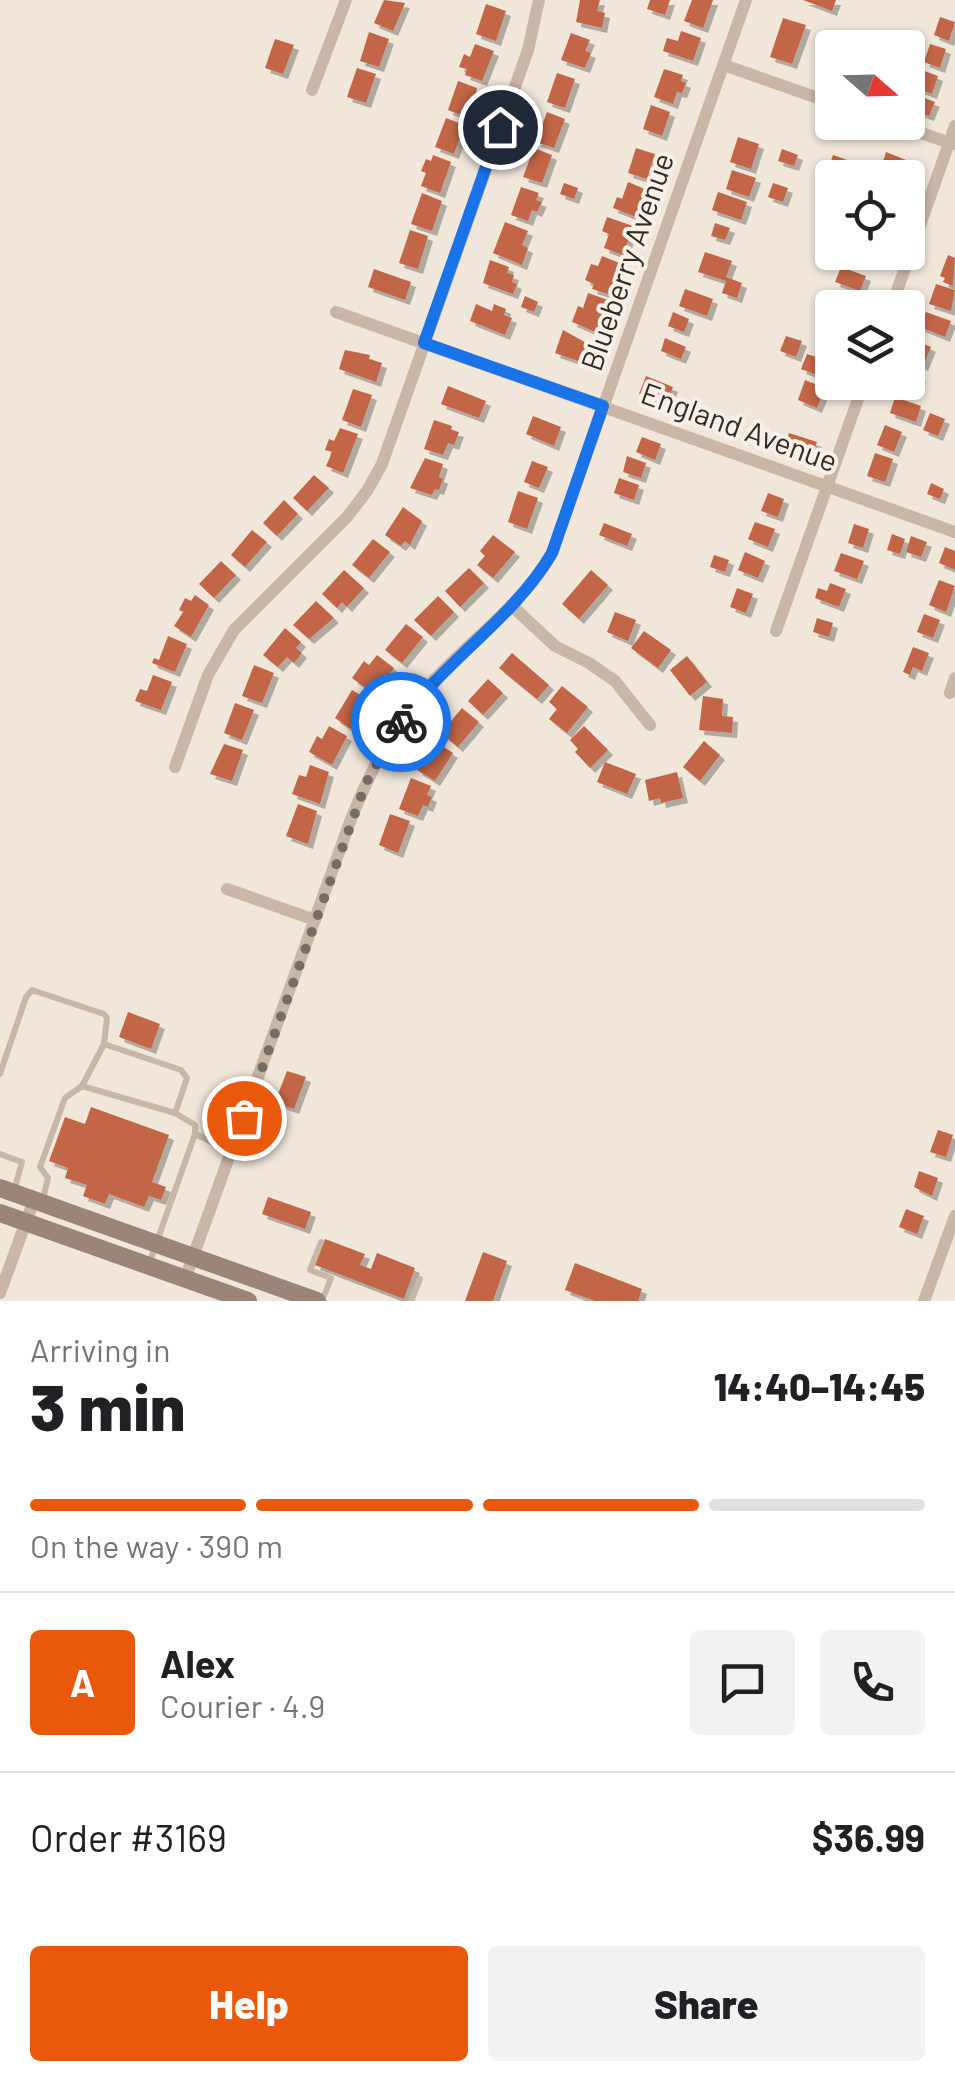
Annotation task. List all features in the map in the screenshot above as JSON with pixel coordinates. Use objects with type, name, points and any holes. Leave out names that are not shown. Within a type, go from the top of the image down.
[{"type":"main road","points":[[7,1190],[297,1298],[320,1301]]},
{"type":"main road","points":[[0,1213],[248,1301]]},
{"type":"street","points":[[312,90],[346,0]]},
{"type":"street","points":[[175,767],[208,675],[234,630],[347,518],[382,464],[528,50],[540,0]]},
{"type":"street","name":"Blueberry Avenue","points":[[185,1279],[366,783],[392,734],[433,681],[540,575],[552,553],[746,0]]},
{"type":"street","points":[[724,65],[815,97]]},
{"type":"street","points":[[898,290],[955,126]]},
{"type":"street","points":[[925,134],[952,143]]},
{"type":"street","name":"England Avenue","points":[[336,312],[955,532]]},
{"type":"street","points":[[776,631],[858,400]]},
{"type":"street","points":[[511,605],[555,646],[615,681],[650,725]]},
{"type":"street","points":[[950,693],[955,678]]},
{"type":"street","points":[[227,890],[315,920]]},
{"type":"street","points":[[0,1293],[38,1202]]},
{"type":"street","points":[[924,1301],[955,1216]]},
{"type":"lane","points":[[0,1074],[26,997],[32,990],[107,1018],[104,1044],[82,1086],[66,1098],[40,1167]]},
{"type":"lane","points":[[104,1044],[180,1070],[188,1078],[174,1113]]},
{"type":"lane","points":[[82,1086],[174,1113],[195,1126],[149,1266]]},
{"type":"lane","points":[[195,1134],[232,1151]]},
{"type":"lane","points":[[0,1154],[40,1167],[48,1178],[38,1202]]},
{"type":"lane","points":[[7,1190],[22,1162]]},
{"type":"lane","points":[[320,1301],[331,1278],[310,1270],[321,1242]]},
{"type":"lane","points":[[411,1301],[420,1278]]},
{"type":"building","points":[[384,0],[405,3],[393,31],[374,23]]},
{"type":"building","points":[[580,0],[600,0],[597,11],[605,13],[602,28],[576,22]]},
{"type":"building","points":[[650,0],[670,0],[665,15],[647,9]]},
{"type":"building","points":[[692,0],[713,0],[703,28],[684,21]]},
{"type":"building","points":[[803,0],[836,0],[832,11]]},
{"type":"building","points":[[486,4],[506,11],[496,41],[476,34]]},
{"type":"building","points":[[940,17],[955,22],[949,41],[934,35]]},
{"type":"building","points":[[783,18],[806,25],[792,64],[770,57]]},
{"type":"building","points":[[681,31],[701,38],[693,61],[663,51],[667,38],[678,41]]},
{"type":"building","points":[[369,32],[389,39],[379,67],[360,61]]},
{"type":"building","points":[[571,33],[590,40],[585,51],[591,53],[585,68],[561,60]]},
{"type":"building","points":[[275,39],[294,45],[283,74],[265,68]]},
{"type":"building","points":[[475,44],[494,51],[482,81],[465,75],[467,69],[459,67],[464,54],[470,57]]},
{"type":"building","points":[[930,44],[946,49],[940,68],[925,59]]},
{"type":"building","points":[[357,68],[376,74],[366,103],[347,97]]},
{"type":"building","points":[[664,69],[683,75],[681,81],[686,83],[673,104],[654,97]]},
{"type":"building","points":[[925,71],[938,76],[932,94],[925,91]]},
{"type":"building","points":[[557,73],[575,79],[565,108],[547,102]]},
{"type":"building","points":[[458,81],[477,88],[469,118],[448,110]]},
{"type":"building","points":[[925,98],[935,102],[929,116],[925,114]]},
{"type":"building","points":[[651,105],[670,112],[662,136],[643,129]]},
{"type":"building","points":[[547,112],[565,119],[554,148],[536,142]]},
{"type":"building","points":[[446,118],[464,125],[454,154],[435,147]]},
{"type":"building","points":[[738,137],[759,144],[751,169],[730,162]]},
{"type":"building","points":[[534,148],[552,155],[542,183],[523,177]]},
{"type":"building","points":[[636,148],[655,154],[647,179],[628,173]]},
{"type":"building","points":[[782,149],[798,155],[794,166],[778,161]]},
{"type":"building","points":[[886,152],[906,160],[884,160]]},
{"type":"building","points":[[433,155],[451,162],[440,193],[421,186],[426,173],[421,171],[426,159],[431,161]]},
{"type":"building","points":[[732,170],[756,178],[749,197],[726,189]]},
{"type":"building","points":[[628,182],[647,190],[636,217],[613,208],[617,197],[622,199]]},
{"type":"building","points":[[564,183],[578,188],[574,199],[560,194]]},
{"type":"building","points":[[773,183],[788,188],[783,202],[768,197]]},
{"type":"building","points":[[521,187],[539,193],[536,200],[542,202],[537,212],[532,210],[528,221],[511,215]]},
{"type":"building","points":[[718,192],[747,202],[741,220],[712,210]]},
{"type":"building","points":[[422,193],[442,201],[432,231],[411,224]]},
{"type":"building","points":[[607,217],[633,226],[623,255],[604,248],[609,234],[602,231]]},
{"type":"building","points":[[505,222],[528,231],[522,245],[528,248],[522,265],[493,253]]},
{"type":"building","points":[[715,223],[730,228],[725,240],[711,236]]},
{"type":"building","points":[[410,230],[428,236],[418,269],[399,263]]},
{"type":"building","points":[[705,252],[732,261],[726,277],[742,283],[737,298],[722,293],[726,281],[698,272]]},
{"type":"building","points":[[948,255],[955,258],[953,286],[940,276]]},
{"type":"building","points":[[602,256],[622,264],[608,294],[592,289],[594,284],[585,280],[591,264],[598,266]]},
{"type":"building","points":[[490,260],[509,267],[507,273],[514,275],[512,282],[517,284],[513,294],[483,283]]},
{"type":"building","points":[[374,269],[411,282],[405,300],[368,287]]},
{"type":"building","points":[[840,270],[866,276],[860,290],[835,282]]},
{"type":"building","points":[[936,284],[955,290],[951,311],[929,304]]},
{"type":"building","points":[[685,289],[713,299],[707,316],[679,306]]},
{"type":"building","points":[[588,293],[608,300],[596,332],[572,322]]},
{"type":"building","points":[[525,296],[538,302],[534,312],[521,307]]},
{"type":"building","points":[[476,304],[492,311],[494,304],[506,309],[504,315],[512,318],[505,335],[470,321]]},
{"type":"building","points":[[673,312],[689,319],[684,332],[668,326]]},
{"type":"building","points":[[925,314],[951,321],[945,337],[925,329]]},
{"type":"building","points":[[563,330],[590,345],[584,363],[555,353]]},
{"type":"building","points":[[786,336],[802,341],[796,357],[780,351]]},
{"type":"building","points":[[665,338],[686,347],[681,359],[661,351]]},
{"type":"building","points":[[345,350],[370,355],[369,359],[382,363],[376,382],[339,369]]},
{"type":"building","points":[[807,354],[815,357],[815,374],[801,369]]},
{"type":"building","points":[[646,376],[673,387],[666,404],[639,394]]},
{"type":"building","points":[[805,380],[815,384],[815,400],[820,400],[817,408],[798,400]]},
{"type":"building","points":[[448,386],[486,401],[479,418],[441,404]]},
{"type":"building","points":[[353,389],[372,395],[361,427],[342,420]]},
{"type":"building","points":[[894,400],[921,406],[916,422],[890,413]]},
{"type":"building","points":[[930,413],[945,419],[938,436],[923,430]]},
{"type":"building","points":[[533,416],[561,427],[554,446],[526,434]]},
{"type":"building","points":[[434,420],[459,432],[454,445],[448,443],[443,455],[424,449]]},
{"type":"building","points":[[885,425],[902,432],[894,452],[877,445]]},
{"type":"building","points":[[340,428],[358,434],[343,473],[326,466],[332,452],[325,450],[329,439],[334,441]]},
{"type":"building","points":[[789,433],[817,442],[812,457],[784,448]]},
{"type":"building","points":[[642,437],[661,444],[655,460],[636,452]]},
{"type":"building","points":[[875,453],[893,459],[885,482],[867,476]]},
{"type":"building","points":[[627,456],[646,463],[641,478],[623,472]]},
{"type":"building","points":[[425,458],[443,464],[439,477],[443,479],[432,495],[410,488]]},
{"type":"building","points":[[532,461],[548,467],[539,488],[524,482]]},
{"type":"building","points":[[314,475],[329,488],[307,511],[293,498]]},
{"type":"building","points":[[619,478],[639,485],[634,500],[614,493]]},
{"type":"building","points":[[931,483],[944,489],[940,499],[927,494]]},
{"type":"building","points":[[518,491],[538,498],[527,529],[508,522]]},
{"type":"building","points":[[768,493],[784,499],[778,517],[761,511]]},
{"type":"building","points":[[284,500],[298,514],[277,536],[263,523]]},
{"type":"building","points":[[403,507],[422,521],[410,545],[405,541],[401,546],[385,535]]},
{"type":"building","points":[[755,522],[775,529],[768,547],[748,539]]},
{"type":"building","points":[[604,523],[632,534],[627,546],[599,535]]},
{"type":"building","points":[[854,524],[869,529],[863,548],[848,543]]},
{"type":"building","points":[[252,530],[267,542],[245,567],[231,555]]},
{"type":"building","points":[[892,534],[905,539],[900,554],[887,550]]},
{"type":"building","points":[[493,535],[515,552],[493,578],[477,565],[485,556],[480,551]]},
{"type":"building","points":[[911,536],[927,542],[921,557],[906,552]]},
{"type":"building","points":[[373,539],[390,552],[369,578],[352,565]]},
{"type":"building","points":[[945,547],[955,551],[955,570],[939,563]]},
{"type":"building","points":[[745,552],[765,561],[758,578],[738,570]]},
{"type":"building","points":[[841,553],[864,561],[857,579],[834,571]]},
{"type":"building","points":[[714,555],[729,560],[725,572],[710,567]]},
{"type":"building","points":[[221,561],[236,575],[214,598],[199,584]]},
{"type":"building","points":[[469,568],[484,583],[460,607],[445,591]]},
{"type":"building","points":[[344,570],[364,588],[347,607],[342,602],[337,608],[322,594]]},
{"type":"building","points":[[591,570],[608,585],[579,619],[562,604]]},
{"type":"building","points":[[939,580],[955,586],[946,612],[929,605]]},
{"type":"building","points":[[830,583],[846,589],[839,607],[815,598],[818,588],[827,591]]},
{"type":"building","points":[[737,588],[753,594],[746,613],[730,607]]},
{"type":"building","points":[[195,595],[209,605],[191,637],[174,626],[183,612],[179,610],[185,598],[191,601]]},
{"type":"building","points":[[438,596],[454,612],[431,636],[414,620]]},
{"type":"building","points":[[316,601],[334,618],[309,639],[293,625]]},
{"type":"building","points":[[615,612],[636,620],[628,641],[607,632]]},
{"type":"building","points":[[924,614],[940,620],[933,638],[917,632]]},
{"type":"building","points":[[817,618],[833,623],[829,637],[813,632]]},
{"type":"building","points":[[406,624],[423,637],[402,663],[385,650]]},
{"type":"building","points":[[285,628],[301,642],[296,648],[302,653],[294,663],[287,657],[278,667],[263,655]]},
{"type":"building","points":[[644,631],[671,650],[658,668],[631,648]]},
{"type":"building","points":[[168,636],[187,644],[175,672],[152,663],[154,658],[159,660]]},
{"type":"building","points":[[913,647],[929,653],[922,671],[913,667],[910,675],[903,672]]},
{"type":"building","points":[[512,653],[549,685],[537,699],[499,668]]},
{"type":"building","points":[[377,655],[394,668],[374,694],[352,678],[364,661],[369,665]]},
{"type":"building","points":[[687,656],[707,682],[690,696],[670,670]]},
{"type":"building","points":[[254,665],[274,673],[262,703],[242,696]]},
{"type":"building","points":[[153,675],[172,682],[161,710],[135,701],[140,689],[147,691]]},
{"type":"building","points":[[488,679],[503,693],[483,715],[468,701]]},
{"type":"building","points":[[562,686],[588,707],[567,733],[549,719],[557,709],[549,702]]},
{"type":"building","points":[[352,690],[369,700],[351,729],[335,718]]},
{"type":"building","points":[[703,696],[723,699],[722,716],[733,717],[732,733],[699,730]]},
{"type":"building","points":[[235,703],[254,710],[242,740],[224,733]]},
{"type":"building","points":[[462,708],[479,722],[458,747],[441,733]]},
{"type":"building","points":[[329,726],[347,736],[332,765],[309,752],[317,736],[322,739]]},
{"type":"building","points":[[584,726],[608,750],[590,768],[570,740]]},
{"type":"building","points":[[435,741],[453,753],[435,781],[417,770]]},
{"type":"building","points":[[704,741],[720,755],[700,781],[683,767]]},
{"type":"building","points":[[224,744],[243,750],[232,781],[210,774]]},
{"type":"building","points":[[605,762],[636,774],[627,794],[597,782]]},
{"type":"building","points":[[310,765],[329,772],[320,804],[292,794],[299,775],[306,777]]},
{"type":"building","points":[[677,772],[683,798],[661,803],[660,798],[649,801],[645,780]]},
{"type":"building","points":[[411,778],[431,786],[428,807],[423,805],[418,816],[399,809]]},
{"type":"building","points":[[298,804],[317,811],[308,844],[286,836]]},
{"type":"building","points":[[390,814],[410,821],[398,853],[379,845]]},
{"type":"building","points":[[128,1012],[160,1024],[151,1049],[119,1037]]},
{"type":"building","points":[[287,1071],[306,1077],[294,1109],[275,1102]]},
{"type":"building","points":[[91,1107],[169,1135],[152,1182],[166,1187],[161,1200],[149,1196],[144,1207],[109,1194],[105,1204],[83,1196],[87,1185],[65,1178],[68,1168],[49,1161],[65,1117],[85,1124]]},
{"type":"building","points":[[938,1130],[953,1135],[946,1157],[930,1152]]},
{"type":"building","points":[[919,1171],[938,1178],[932,1196],[914,1187]]},
{"type":"building","points":[[268,1197],[311,1212],[305,1229],[262,1214]]},
{"type":"building","points":[[906,1209],[924,1216],[917,1234],[899,1227]]},
{"type":"building","points":[[325,1239],[365,1254],[360,1265],[371,1269],[377,1253],[415,1268],[404,1299],[315,1265]]},
{"type":"building","points":[[483,1252],[507,1261],[493,1301],[465,1301]]},
{"type":"building","points":[[575,1263],[642,1289],[638,1301],[595,1301],[565,1290]]},
{"type":"way so far","points":[[244,1118],[366,783],[401,722]]},
{"type":"route","points":[[401,722],[433,681],[540,575],[552,553],[603,406],[424,343],[500,127]]}]
